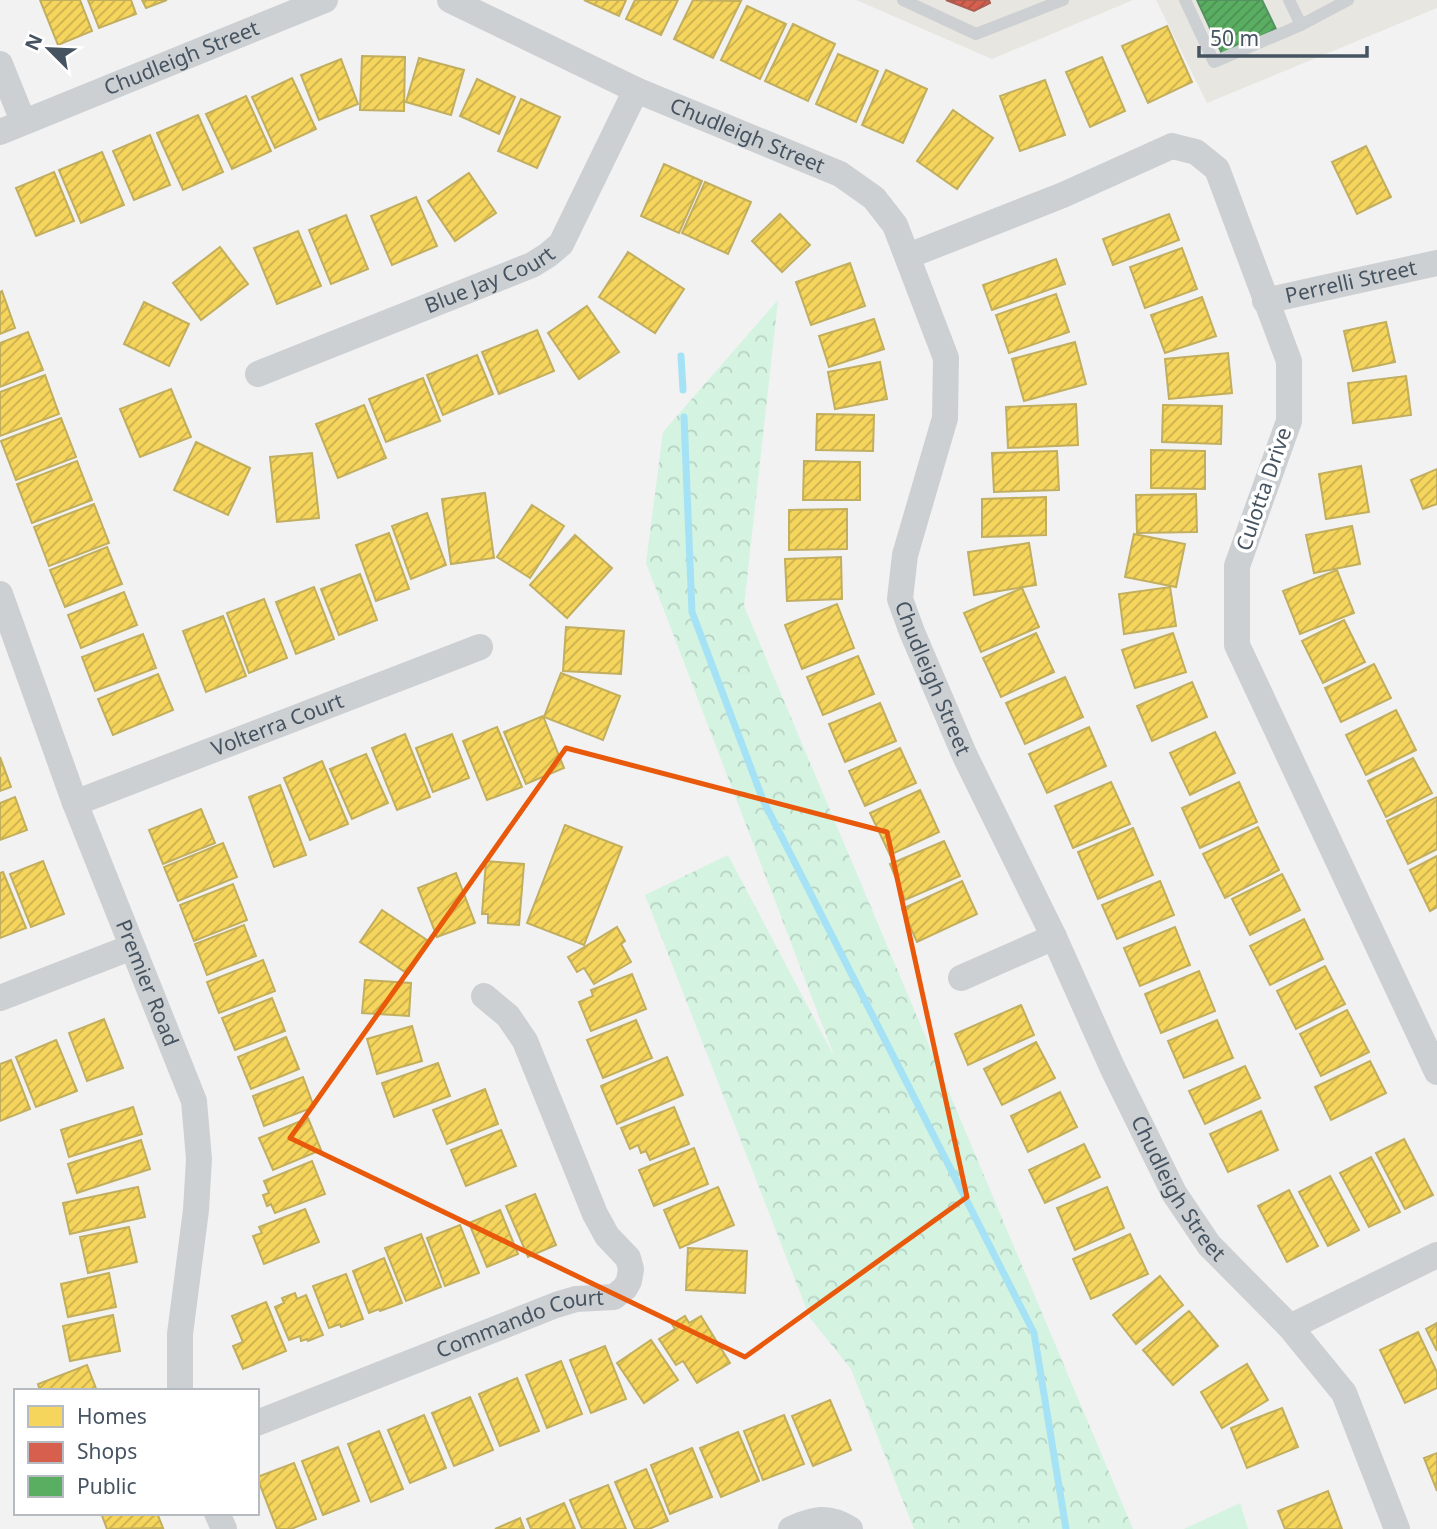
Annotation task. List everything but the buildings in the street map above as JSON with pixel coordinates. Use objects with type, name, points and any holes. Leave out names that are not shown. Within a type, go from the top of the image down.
[{"type":"street","name":"Chudleigh Street","points":[[11,126],[325,0]]},
{"type":"street","name":"Chudleigh Street","points":[[450,0],[636,90],[840,174],[874,198],[895,225],[946,358],[945,418],[905,555],[900,599],[965,756],[1054,937],[1113,1069],[1174,1193],[1209,1245],[1290,1327],[1344,1393],[1397,1529]]},
{"type":"street","points":[[0,64],[11,126]]},
{"type":"street","name":"Blue Jay Court","points":[[258,374],[532,265],[548,256],[561,244],[636,90]]},
{"type":"street","name":"Culotta Drive","points":[[908,256],[1063,195],[1172,146],[1196,152],[1217,169],[1289,361],[1289,421],[1237,566],[1237,645],[1437,1072]]},
{"type":"street","name":"Perrelli Street","points":[[1265,301],[1437,263]]},
{"type":"street","name":"Premier Road","points":[[0,594],[75,803],[194,1101],[199,1159],[198,1184],[180,1334],[180,1389]]},
{"type":"street","name":"Volterra Court","points":[[75,803],[480,647]]},
{"type":"street","points":[[961,978],[1054,937]]},
{"type":"street","points":[[0,998],[132,947]]},
{"type":"street","name":"Commando Court","points":[[259,1422],[556,1305],[576,1299],[614,1297],[620,1294],[629,1281],[631,1269],[628,1258],[607,1236],[595,1214],[525,1041],[508,1016],[484,996]]},
{"type":"street","points":[[1290,1327],[1437,1255]]},
{"type":"street","points":[[791,1529],[815,1518],[842,1524],[850,1529]]},
{"type":"lane","points":[[904,0],[976,34],[1063,0]]},
{"type":"lane","points":[[1185,0],[1214,62],[1301,25],[1348,0]]},
{"type":"lane","points":[[1289,0],[1301,25]]},
{"type":"highlighted area","points":[[566,748],[887,832],[967,1197],[745,1357],[290,1138]]},
{"type":"shaded area","points":[[856,0],[1133,0],[992,59]]},
{"type":"shaded area","points":[[1156,0],[1437,0],[1437,8],[1207,103]]},
{"type":"green space","points":[[778,300],[744,606],[1133,1529],[914,1529],[851,1369],[810,1318],[645,895],[728,855],[835,1058],[646,563],[663,432]]},
{"type":"green space","points":[[1240,1503],[1248,1529],[1184,1529]]},
{"type":"waterway","points":[[681,356],[683,390]]},
{"type":"waterway","points":[[684,417],[692,612],[763,800],[1034,1333],[1066,1529]]}]
